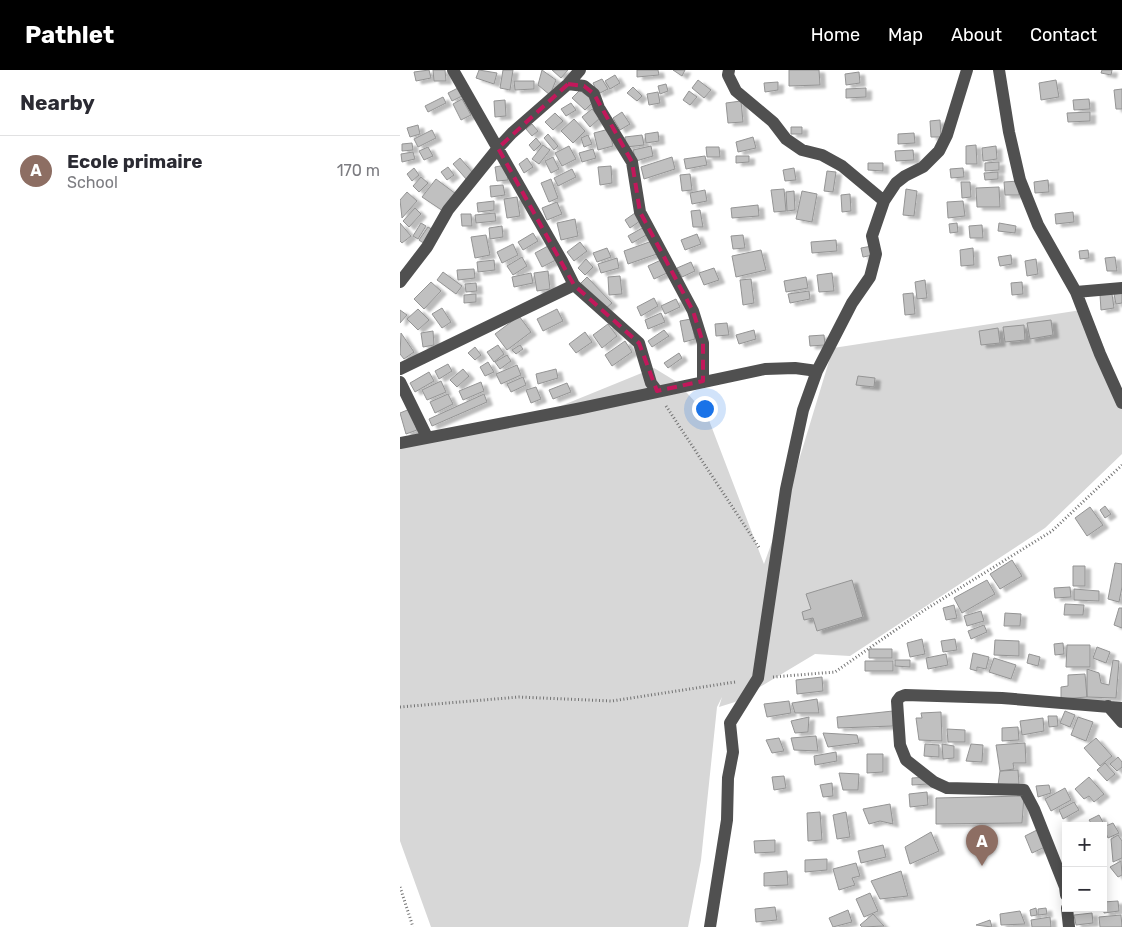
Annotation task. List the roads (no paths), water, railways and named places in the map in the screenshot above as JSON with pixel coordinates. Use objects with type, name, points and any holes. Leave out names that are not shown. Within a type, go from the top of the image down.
[{"type":"street","points":[[453,70],[574,285],[639,342],[652,383],[657,391]]},
{"type":"street","points":[[400,282],[427,247],[448,210],[498,148],[512,132],[568,84],[580,70]]},
{"type":"street","points":[[729,70],[728,75],[736,91],[773,122],[786,139],[802,150],[822,155],[842,166],[884,201]]},
{"type":"street","points":[[710,927],[727,820],[728,778],[733,752],[730,723],[758,678],[786,489],[797,432],[817,371],[852,303],[870,276],[876,254],[872,236],[884,201],[896,183],[923,167],[939,151],[947,135],[967,70]]},
{"type":"street","points":[[999,70],[1009,132],[1020,180],[1038,225],[1076,292],[1100,354],[1122,403]]},
{"type":"street","points":[[568,84],[584,86],[594,94],[632,162],[640,212],[693,311],[703,343],[703,381]]},
{"type":"street","points":[[400,369],[574,285]]},
{"type":"street","points":[[1076,292],[1122,288]]},
{"type":"street","points":[[400,443],[577,409],[765,369],[794,368],[817,371]]},
{"type":"street","points":[[400,382],[427,437]]},
{"type":"street","points":[[1062,879],[1034,809],[1024,790],[947,788],[934,782],[906,760],[900,745],[897,702],[900,697],[905,695],[1002,698],[1122,708]]},
{"type":"street","points":[[1108,706],[1122,722]]},
{"type":"street","points":[[1067,912],[1069,927]]},
{"type":"place","name":"Ecole primaire","points":[[982,866]]}]
